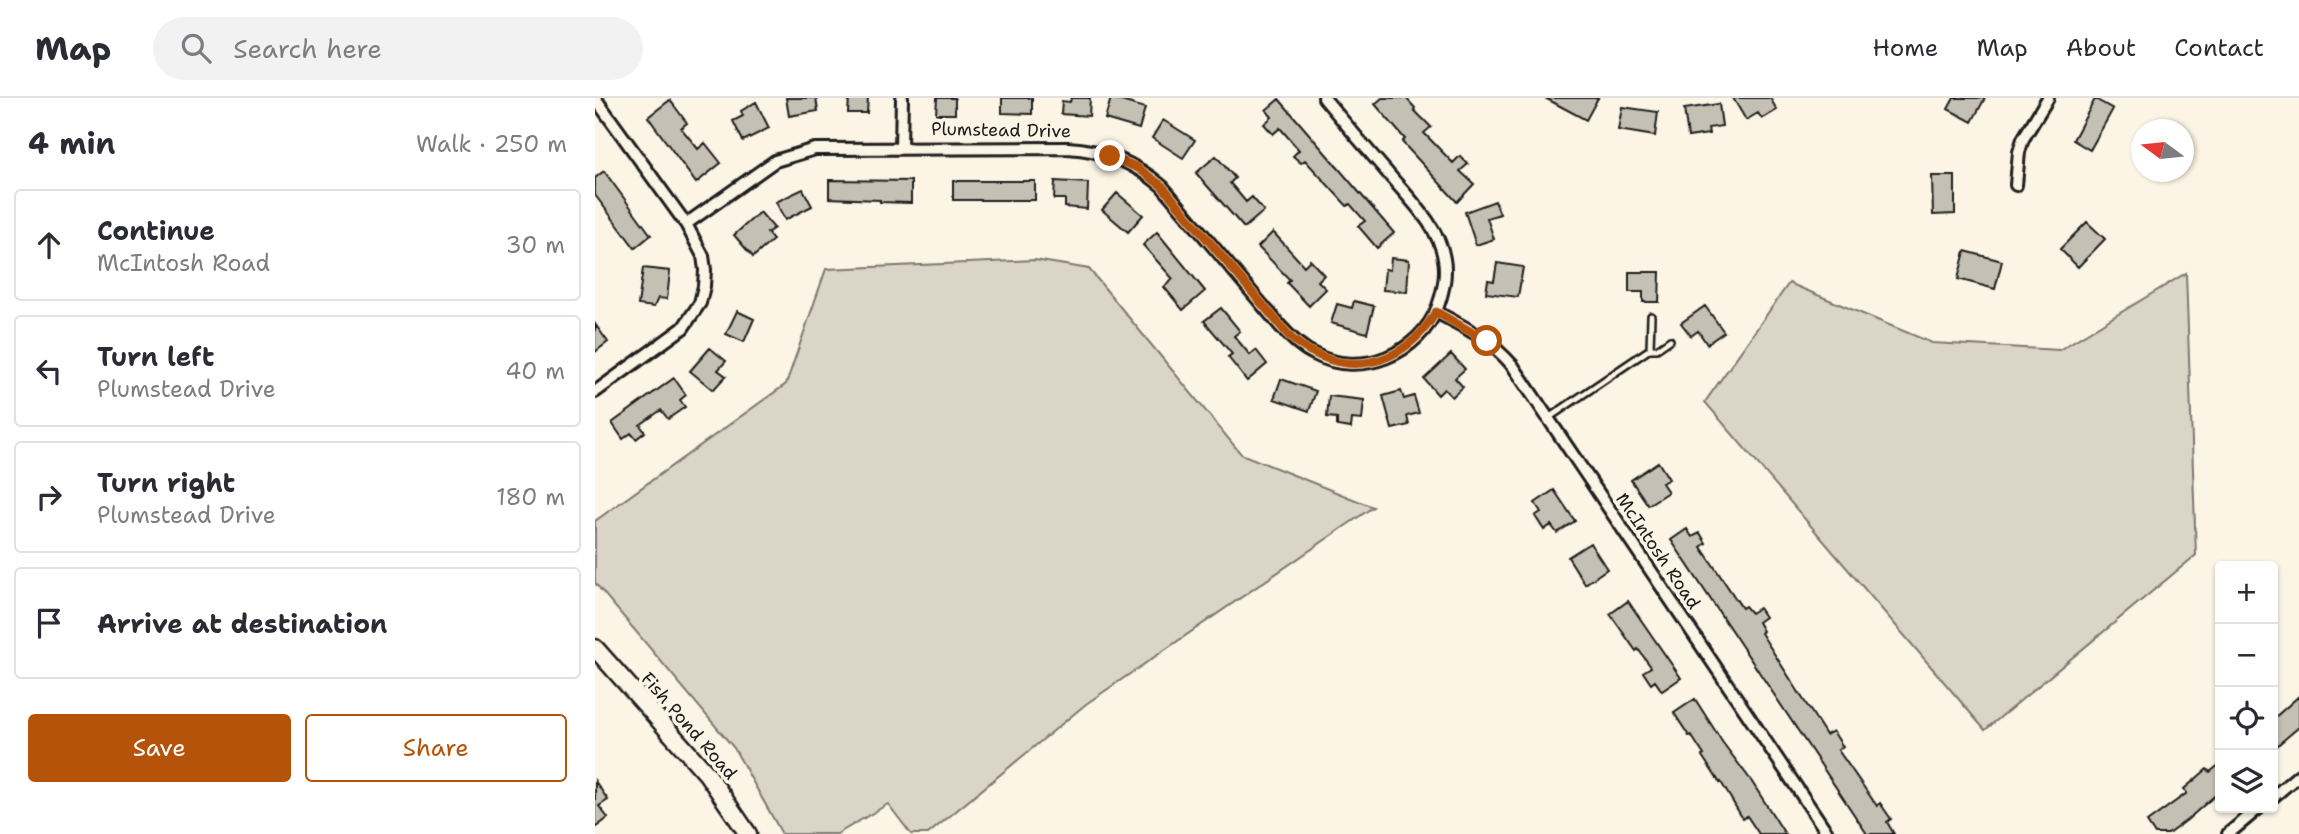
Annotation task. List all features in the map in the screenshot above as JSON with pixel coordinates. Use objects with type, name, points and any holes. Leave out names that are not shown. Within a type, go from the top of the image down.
[{"type":"street","points":[[595,98],[686,224],[703,256],[705,270],[700,303],[692,317],[673,337],[595,392]]},
{"type":"street","points":[[901,147],[902,98]]},
{"type":"street","name":"Plumstead Drive","points":[[686,224],[761,170],[789,155],[829,147],[1083,149],[1125,161],[1151,177],[1171,195],[1291,338],[1316,356],[1358,364],[1384,359],[1417,338],[1436,312],[1441,298],[1445,260],[1426,219],[1324,98]]},
{"type":"street","points":[[2016,184],[2023,139],[2048,98]]},
{"type":"street","name":"McIntosh Road","points":[[1436,312],[1478,334],[1513,366],[1828,834]]},
{"type":"street","name":"Fish Pond Road","points":[[595,648],[707,774],[748,834]]},
{"type":"street","points":[[2278,793],[2299,775]]},
{"type":"street","points":[[2228,834],[2253,813]]},
{"type":"lane","points":[[1650,349],[1651,316]]},
{"type":"lane","points":[[1547,419],[1650,349],[1657,349],[1670,340]]},
{"type":"shaded area","points":[[1035,260],[1089,269],[1241,454],[1373,507],[1086,704],[928,834],[911,834],[888,804],[837,834],[782,834],[734,748],[595,583],[595,521],[786,384],[826,269]]},
{"type":"shaded area","points":[[2186,273],[2196,555],[1985,730],[1705,402],[1789,283],[1932,343],[2059,350]]},
{"type":"building","points":[[786,98],[816,98],[818,111],[789,116]]},
{"type":"building","points":[[849,98],[868,98],[867,113],[848,113]]},
{"type":"building","points":[[937,98],[955,98],[955,114],[936,114]]},
{"type":"building","points":[[1002,98],[1032,98],[1032,114],[1002,113]]},
{"type":"building","points":[[1071,98],[1090,98],[1089,116],[1061,114],[1062,101],[1070,102]]},
{"type":"building","points":[[1111,98],[1145,108],[1139,129],[1105,119]]},
{"type":"building","points":[[1382,98],[1406,98],[1431,127],[1424,133],[1453,163],[1460,156],[1468,164],[1460,171],[1474,184],[1457,202],[1402,142],[1405,139],[1375,104]]},
{"type":"building","points":[[1545,98],[1598,98],[1586,120]]},
{"type":"building","points":[[1733,98],[1770,98],[1777,110],[1762,119],[1758,113],[1746,120]]},
{"type":"building","points":[[1954,98],[1985,98],[1972,122],[1948,109]]},
{"type":"building","points":[[1279,99],[1394,233],[1377,248],[1358,226],[1365,221],[1350,204],[1347,206],[1305,160],[1301,163],[1293,156],[1299,150],[1280,128],[1273,134],[1264,124],[1272,117],[1266,110]]},
{"type":"building","points":[[2095,99],[2113,109],[2090,150],[2073,140]]},
{"type":"building","points":[[670,100],[687,123],[681,128],[698,149],[705,143],[721,163],[696,183],[648,117]]},
{"type":"building","points":[[756,102],[769,128],[743,141],[733,121],[743,116],[741,111]]},
{"type":"building","points":[[1719,104],[1722,126],[1708,128],[1709,134],[1688,137],[1684,109]]},
{"type":"building","points":[[1622,107],[1658,112],[1655,136],[1618,130]]},
{"type":"building","points":[[1163,120],[1195,140],[1183,158],[1152,138]]},
{"type":"building","points":[[1216,156],[1235,178],[1230,183],[1246,202],[1252,197],[1264,211],[1244,228],[1196,173]]},
{"type":"building","points":[[604,171],[651,235],[635,248],[595,195],[595,178]]},
{"type":"building","points":[[1932,176],[1955,176],[1955,214],[1933,215]]},
{"type":"building","points":[[829,180],[911,181],[911,203],[829,198]]},
{"type":"building","points":[[953,181],[1035,181],[1035,200],[953,200]]},
{"type":"building","points":[[1055,181],[1088,183],[1087,209],[1065,207],[1065,199],[1054,199]]},
{"type":"building","points":[[803,189],[812,206],[785,220],[776,202]]},
{"type":"building","points":[[1117,193],[1143,215],[1128,232],[1102,210]]},
{"type":"building","points":[[1495,201],[1500,214],[1487,218],[1494,239],[1476,245],[1465,212]]},
{"type":"building","points":[[760,212],[774,228],[767,233],[773,240],[753,257],[734,235]]},
{"type":"building","points":[[2087,222],[2105,239],[2078,267],[2060,249]]},
{"type":"building","points":[[1157,232],[1205,291],[1183,310],[1164,287],[1173,279],[1143,245]]},
{"type":"building","points":[[1273,232],[1304,266],[1310,260],[1324,275],[1318,281],[1326,289],[1309,306],[1287,283],[1290,280],[1258,247]]},
{"type":"building","points":[[1965,251],[2002,261],[1995,289],[1958,279]]},
{"type":"building","points":[[1391,258],[1409,260],[1407,292],[1383,290],[1385,269],[1390,270]]},
{"type":"building","points":[[1497,263],[1523,267],[1518,297],[1486,293],[1488,280],[1494,281]]},
{"type":"building","points":[[643,268],[670,271],[667,299],[658,298],[654,307],[638,305]]},
{"type":"building","points":[[1629,272],[1660,272],[1659,302],[1643,302],[1643,292],[1629,292]]},
{"type":"building","points":[[1354,301],[1374,306],[1367,333],[1331,323],[1337,304],[1352,308]]},
{"type":"building","points":[[1705,306],[1724,332],[1707,344],[1698,331],[1691,336],[1681,323]]},
{"type":"building","points":[[1221,308],[1240,331],[1234,336],[1250,355],[1256,350],[1267,364],[1247,381],[1228,357],[1232,354],[1204,321]]},
{"type":"building","points":[[737,311],[754,319],[744,342],[726,334]]},
{"type":"building","points":[[595,324],[608,342],[595,352]]},
{"type":"building","points":[[710,348],[726,361],[718,370],[726,376],[713,390],[690,371]]},
{"type":"building","points":[[1451,354],[1465,369],[1455,378],[1463,387],[1452,397],[1444,389],[1438,395],[1424,379]]},
{"type":"building","points":[[674,378],[686,395],[680,400],[685,407],[668,419],[661,410],[640,425],[645,432],[636,439],[631,433],[623,439],[612,423]]},
{"type":"building","points":[[1281,379],[1316,391],[1309,411],[1274,399]]},
{"type":"building","points":[[1401,391],[1404,399],[1414,396],[1419,413],[1407,416],[1409,425],[1392,429],[1383,396]]},
{"type":"building","points":[[1329,396],[1364,400],[1362,420],[1352,419],[1351,428],[1337,426],[1337,418],[1327,417]]},
{"type":"building","points":[[1658,462],[1669,479],[1662,483],[1668,492],[1648,505],[1631,480]]},
{"type":"building","points":[[1554,490],[1575,521],[1557,533],[1551,525],[1544,530],[1535,516],[1541,512],[1535,503]]},
{"type":"building","points":[[1687,529],[1692,537],[1700,533],[1706,543],[1701,547],[1742,608],[1745,606],[1751,613],[1759,608],[1765,617],[1758,622],[1763,631],[1761,633],[1826,735],[1833,731],[1843,747],[1838,750],[1877,806],[1880,803],[1891,819],[1887,822],[1894,834],[1867,834],[1671,540]]},
{"type":"building","points":[[1590,543],[1607,569],[1585,584],[1568,557]]},
{"type":"building","points":[[1628,601],[1681,678],[1662,691],[1655,681],[1651,684],[1643,672],[1651,667],[1610,614]]},
{"type":"building","points":[[2299,696],[2299,727],[2278,745],[2278,715]]},
{"type":"building","points":[[1695,699],[1785,834],[1759,834],[1747,816],[1743,819],[1691,735],[1689,736],[1674,713]]},
{"type":"building","points":[[2215,768],[2215,795],[2168,834],[2155,834],[2147,822],[2187,793],[2184,789],[2207,769],[2210,772]]},
{"type":"building","points":[[595,781],[608,800],[599,806],[608,818],[595,828]]},
{"type":"route","points":[[1110,156],[1138,168],[1162,186],[1291,338],[1316,356],[1358,364],[1384,359],[1396,354],[1417,338],[1436,312],[1487,341]]}]
